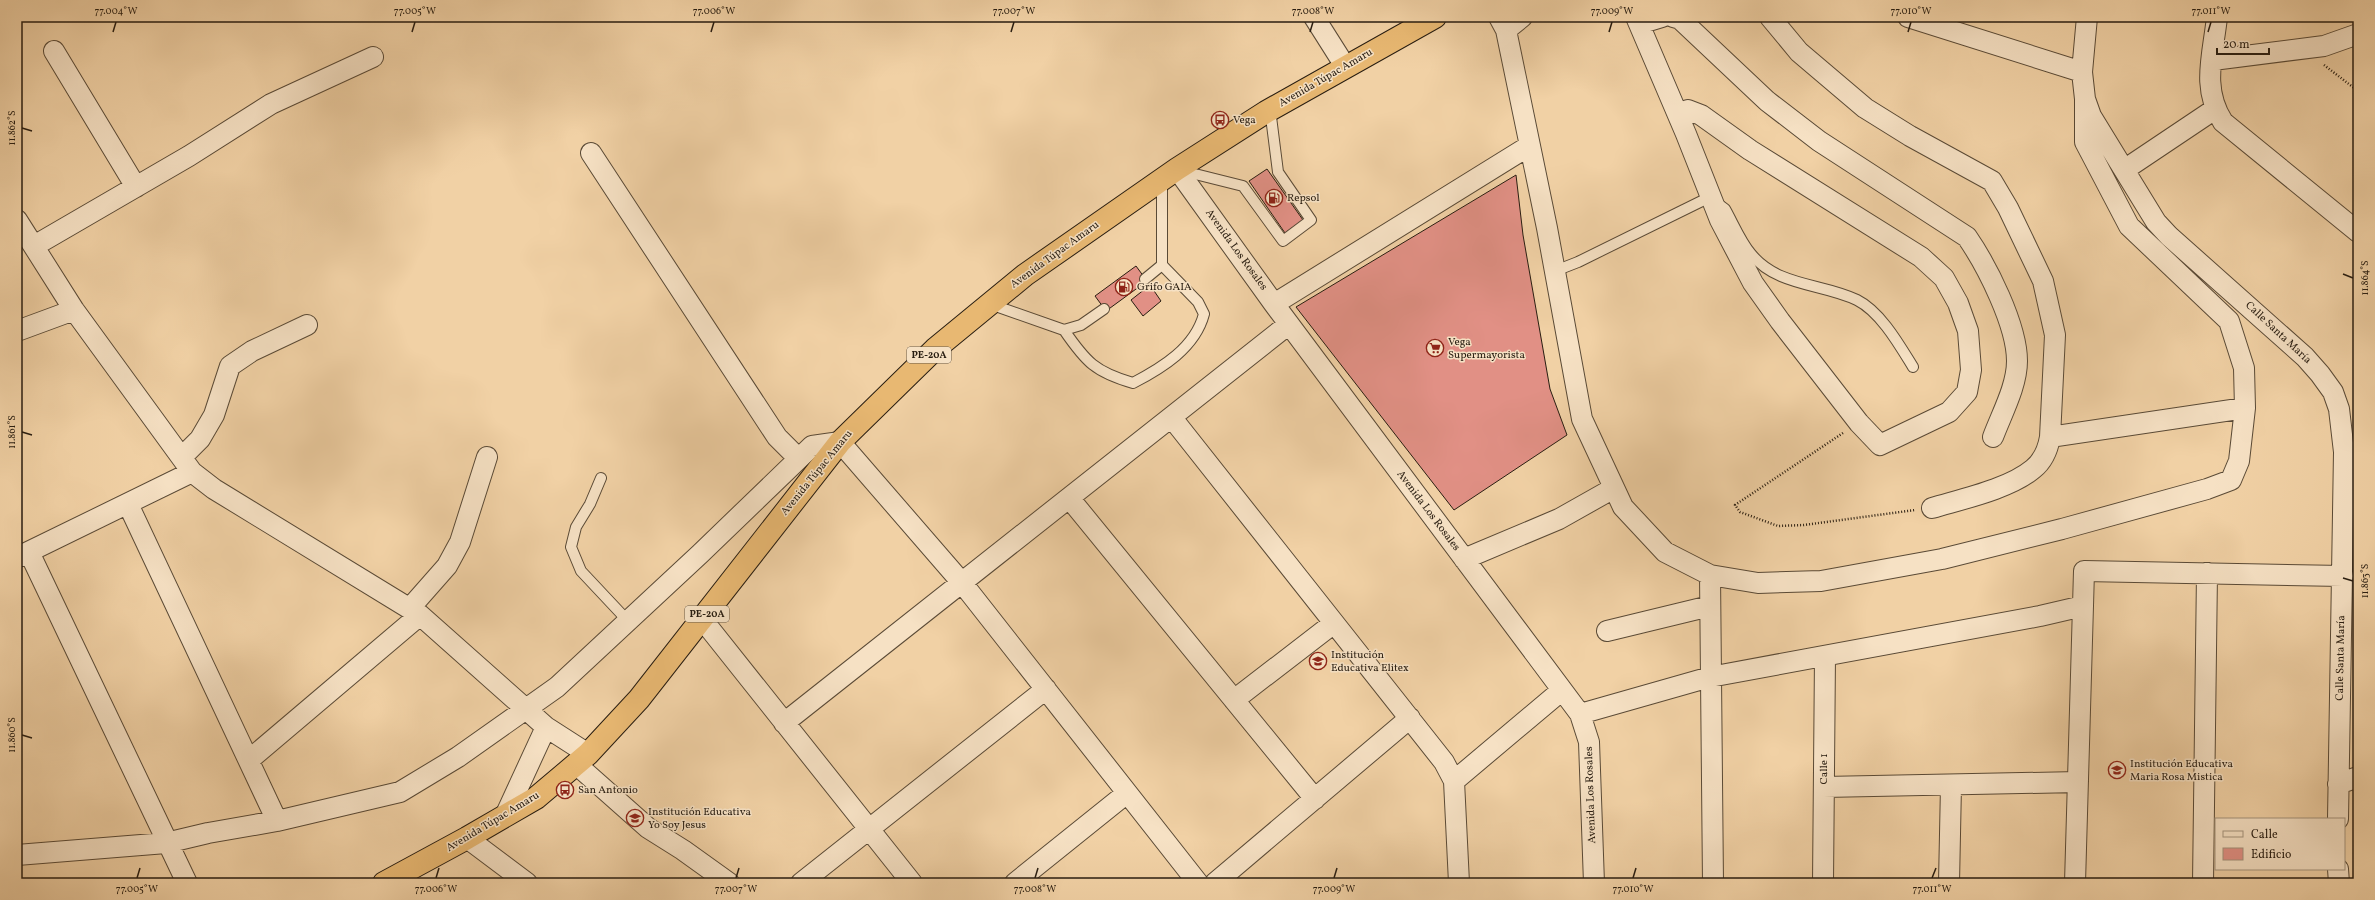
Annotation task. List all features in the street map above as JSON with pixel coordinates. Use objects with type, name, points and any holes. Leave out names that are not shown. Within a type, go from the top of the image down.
[{"type":"highway","name":"Avenida Túpac Amaru","points":[[384,883],[467,838],[536,798],[582,760],[614,728],[702,619],[840,442],[935,349],[1025,275],[1169,174],[1270,109],[1435,17]]},
{"type":"street","points":[[1314,17],[1345,66]]},
{"type":"street","points":[[1522,17],[1503,24],[1555,271],[1582,419],[1623,507],[1665,552],[1710,575],[1758,583],[1821,582],[1942,559],[2207,489],[2231,480],[2239,461],[2245,408],[2244,368],[2230,321],[2129,226],[2085,142],[2085,99]]},
{"type":"street","points":[[1662,17],[1637,20],[1678,114],[1720,220],[1754,283],[1780,321],[1859,423],[1880,445],[1949,412],[1967,392],[1971,370],[1968,331],[1958,304],[1944,278],[1921,257],[1750,150],[1701,115],[1688,110],[1678,114]]},
{"type":"street","points":[[1672,17],[1680,19],[1767,101],[1819,142],[1967,238],[1981,257],[2000,299],[2012,330],[2017,361],[2012,386],[1993,436]]},
{"type":"street","points":[[1770,17],[1799,52],[1865,108],[1910,136],[1992,181],[2008,208],[2043,281],[2055,335],[2050,437],[2048,450],[2034,469],[1992,490],[1932,508]]},
{"type":"street","points":[[1908,17],[2082,72]]},
{"type":"street","name":"Calle Santa María","points":[[2087,17],[2082,72],[2085,99],[2091,116],[2152,216],[2169,236],[2306,357],[2333,392],[2339,409],[2351,450],[2343,576],[2338,818]]},
{"type":"street","points":[[2217,17],[2210,79],[2210,96],[2215,109],[2223,122],[2355,223]]},
{"type":"street","points":[[2213,60],[2324,46],[2358,34]]},
{"type":"street","points":[[54,51],[136,187]]},
{"type":"street","points":[[34,246],[136,187],[271,104],[373,57]]},
{"type":"street","points":[[2124,170],[2215,109]]},
{"type":"street","points":[[1274,304],[1529,146]]},
{"type":"street","points":[[591,153],[777,437],[798,458]]},
{"type":"street","name":"Avenida Los Rosales","points":[[1169,174],[1290,324],[1561,691],[1580,714],[1589,742],[1594,883]]},
{"type":"street","points":[[17,220],[74,310],[187,464],[214,489],[415,612],[528,709],[582,760],[648,828],[683,850],[729,883]]},
{"type":"street","points":[[17,331],[74,310]]},
{"type":"street","points":[[784,723],[1290,324]]},
{"type":"street","points":[[187,883],[23,555],[128,504],[187,464],[214,415],[230,366],[252,351],[307,325]]},
{"type":"street","points":[[2050,437],[2245,408]]},
{"type":"street","points":[[1172,418],[1444,762],[1454,781],[1459,883]]},
{"type":"street","points":[[17,855],[166,843],[277,821],[400,792],[458,757],[528,709],[557,687],[627,620],[700,554],[798,458],[812,446],[840,442],[962,584],[1198,883]]},
{"type":"street","points":[[249,760],[415,612],[447,566],[460,542],[487,457]]},
{"type":"street","points":[[1464,560],[1559,519],[1614,488]]},
{"type":"street","points":[[1070,499],[1315,799]]},
{"type":"street","points":[[128,504],[277,821]]},
{"type":"street","points":[[2075,883],[2084,571],[2343,576]]},
{"type":"street","points":[[2203,883],[2207,573]]},
{"type":"street","points":[[1710,575],[1713,883]]},
{"type":"street","points":[[1607,631],[1710,606]]},
{"type":"street","points":[[1580,714],[1710,677],[2040,616],[2083,606]]},
{"type":"street","points":[[702,619],[912,883]]},
{"type":"street","points":[[1234,700],[1334,623]]},
{"type":"street","name":"Calle 1","points":[[1823,883],[1825,656]]},
{"type":"street","points":[[801,883],[870,831],[1046,689]]},
{"type":"street","points":[[1454,781],[1561,691]]},
{"type":"street","points":[[1215,883],[1410,718]]},
{"type":"street","points":[[505,816],[546,727]]},
{"type":"street","points":[[2338,784],[2358,777]]},
{"type":"street","points":[[1824,787],[2078,782]]},
{"type":"street","points":[[1949,883],[1951,784]]},
{"type":"street","points":[[1015,883],[1127,793]]},
{"type":"street","points":[[467,838],[527,883]]},
{"type":"street","points":[[2338,870],[2338,883]]},
{"type":"lane","points":[[1145,279],[1162,265],[1169,174],[1243,186],[1253,193],[1274,223],[1283,241],[1311,220],[1296,203],[1275,174],[1270,109]]},
{"type":"lane","points":[[1555,271],[1712,201],[1725,209],[1750,253],[1769,271],[1784,278],[1858,301],[1886,325],[1913,367]]},
{"type":"lane","points":[[1064,330],[1082,357],[1109,376],[1133,383],[1162,368],[1192,340],[1204,314],[1198,302],[1162,265]]},
{"type":"lane","points":[[990,304],[1064,330],[1081,325],[1104,309]]},
{"type":"lane","points":[[600,478],[590,504],[576,527],[571,547],[581,571],[627,620]]},
{"type":"path","points":[[2304,49],[2358,91]]},
{"type":"path","points":[[1859,423],[1735,505],[1740,512],[1778,526],[1804,525],[1932,508]]},
{"type":"building","name":"Repsol","points":[[1267,169],[1303,220],[1285,233],[1249,181]]},
{"type":"building","name":"Vega Supermayorista","points":[[1516,175],[1523,235],[1550,389],[1567,435],[1454,510],[1296,307]]},
{"type":"building","name":"Grifo GAIA","points":[[1136,266],[1147,281],[1106,311],[1095,296]]},
{"type":"building","name":"Grifo GAIA","points":[[1150,285],[1161,301],[1143,316],[1131,300]]},
{"type":"place","name":"Vega","points":[[1220,120]]},
{"type":"place","name":"Repsol","points":[[1274,198]]},
{"type":"place","name":"Grifo GAIA","points":[[1124,287]]},
{"type":"place","name":"Vega Supermayorista","points":[[1435,348]]},
{"type":"place","name":"Institución Educativa Elitex","points":[[1318,661]]},
{"type":"place","name":"Institución Educativa Maria Rosa Mistica","points":[[2117,770]]},
{"type":"place","name":"San Antonio","points":[[565,790]]},
{"type":"place","name":"Institución Educativa Yo Soy Jesus","points":[[635,818]]}]
